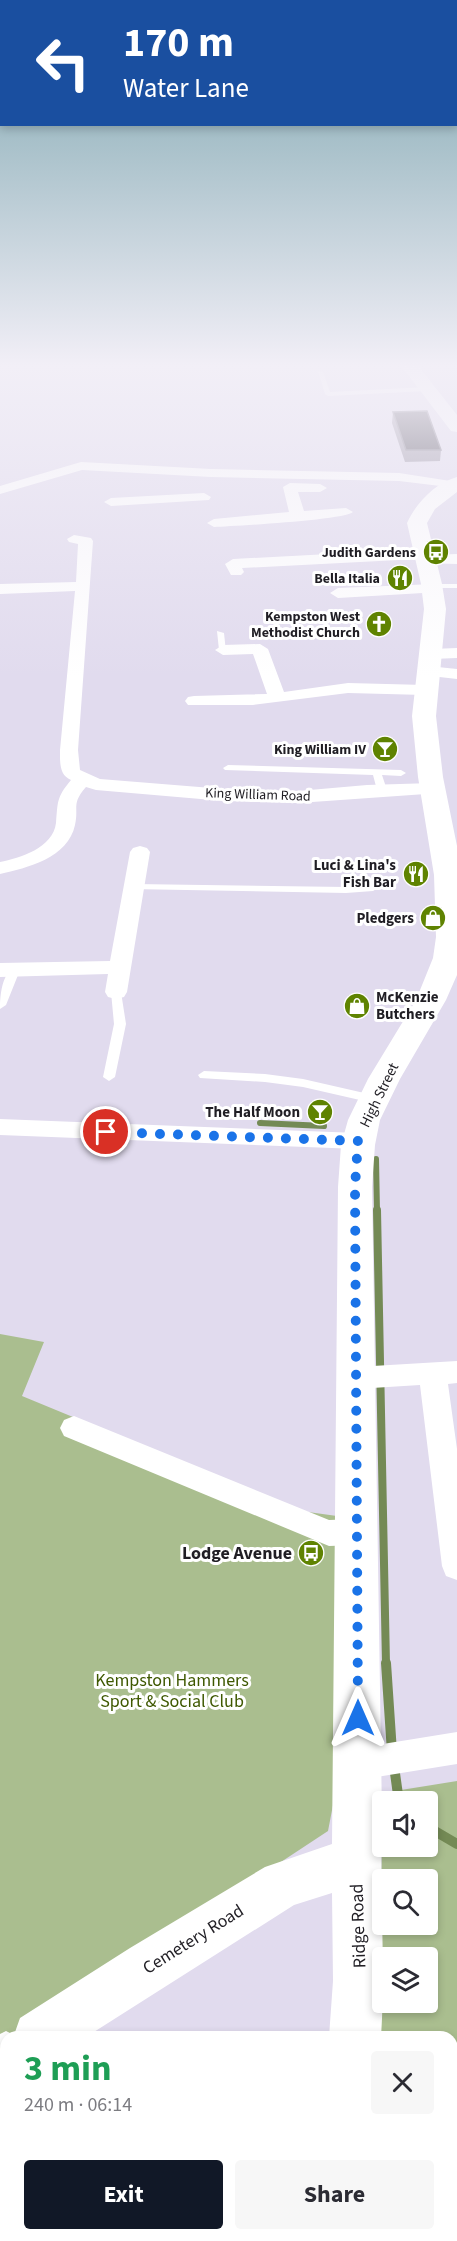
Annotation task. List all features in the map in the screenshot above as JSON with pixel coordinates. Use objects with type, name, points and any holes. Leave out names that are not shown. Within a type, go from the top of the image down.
[{"type":"main road","name":"High Street","points":[[357,1838],[382,1760],[357,1532],[373,1377],[355,1187],[358,1141],[364,1120],[452,960],[455,898],[433,789],[424,728],[435,667],[435,620],[441,587],[424,557],[417,524],[421,513],[433,499],[456,484]]},
{"type":"main road","name":"Cemetery Road","points":[[48,2031],[148,1965],[357,1838]]},
{"type":"main road","name":"Ridge Road","points":[[355,2031],[359,1981],[357,1838]]},
{"type":"street","points":[[0,490],[76,468]]},
{"type":"street","points":[[110,468],[211,473],[399,477],[456,484]]},
{"type":"street","points":[[211,473],[204,497],[215,528],[298,517],[328,520],[346,512]]},
{"type":"street","points":[[298,517],[290,488],[340,489]]},
{"type":"street","points":[[112,502],[204,497]]},
{"type":"street","points":[[0,868],[24,863],[56,842],[65,825],[65,807],[77,785],[69,766],[86,541],[74,539]]},
{"type":"street","points":[[236,572],[233,564],[318,564],[424,557],[457,559]]},
{"type":"street","points":[[0,589],[83,586]]},
{"type":"street","points":[[338,593],[441,587]]},
{"type":"street","points":[[222,642],[260,649],[277,698]]},
{"type":"street","points":[[194,701],[253,700],[348,688],[378,687],[435,667],[457,674]]},
{"type":"street","name":"King William Road","points":[[77,785],[96,783],[224,795],[298,797],[379,781],[433,789]]},
{"type":"street","points":[[116,992],[140,852]]},
{"type":"street","points":[[8,970],[120,967]]},
{"type":"street","points":[[0,1127],[358,1141]]},
{"type":"street","points":[[373,1377],[445,1373],[457,1566]]},
{"type":"street","points":[[74,1428],[329,1533],[357,1532]]},
{"type":"street","points":[[382,1760],[457,1748]]},
{"type":"lane","points":[[228,768],[379,781],[401,773]]},
{"type":"lane","points":[[134,887],[346,890],[373,888]]},
{"type":"lane","points":[[0,1005],[8,970]]},
{"type":"lane","points":[[109,1077],[120,1024],[116,992]]},
{"type":"lane","points":[[204,1076],[265,1078],[303,1083],[375,1099]]},
{"type":"green space","name":"Kempston Hammers Sport & Social Club","points":[[0,1334],[44,1342],[22,1396],[301,1511],[344,1517],[344,1748],[328,1831],[25,2031],[0,2031]]},
{"type":"green space","points":[[457,1781],[457,2031],[379,2031],[379,2013],[438,2013],[438,1947],[380,1947],[380,1935],[438,1935],[438,1869],[381,1869],[382,1857],[438,1857],[438,1791],[401,1790]]},
{"type":"waterway","points":[[260,1123],[324,1126]]},
{"type":"waterway","points":[[376,1159],[377,1212]]},
{"type":"waterway","points":[[377,1210],[386,1664]]},
{"type":"waterway","points":[[386,1663],[392,1752]]},
{"type":"waterway","points":[[394,1766],[397,1791]]},
{"type":"waterway","points":[[438,1833],[457,1844]]},
{"type":"place","name":"Judith Gardens","points":[[436,552]]},
{"type":"place","name":"Bella Italia","points":[[400,578]]},
{"type":"place","name":"Kempston West Methodist Church","points":[[379,624]]},
{"type":"place","name":"King William IV","points":[[385,749]]},
{"type":"place","name":"Luci & Lina's Fish Bar","points":[[416,874]]},
{"type":"place","name":"Pledgers","points":[[433,918]]},
{"type":"place","name":"McKenzie Butchers","points":[[357,1006]]},
{"type":"place","name":"The Half Moon","points":[[320,1112]]},
{"type":"place","name":"Lodge Avenue","points":[[311,1553]]},
{"type":"route","points":[[106,1132],[358,1141],[355,1187],[358,1718]]}]
